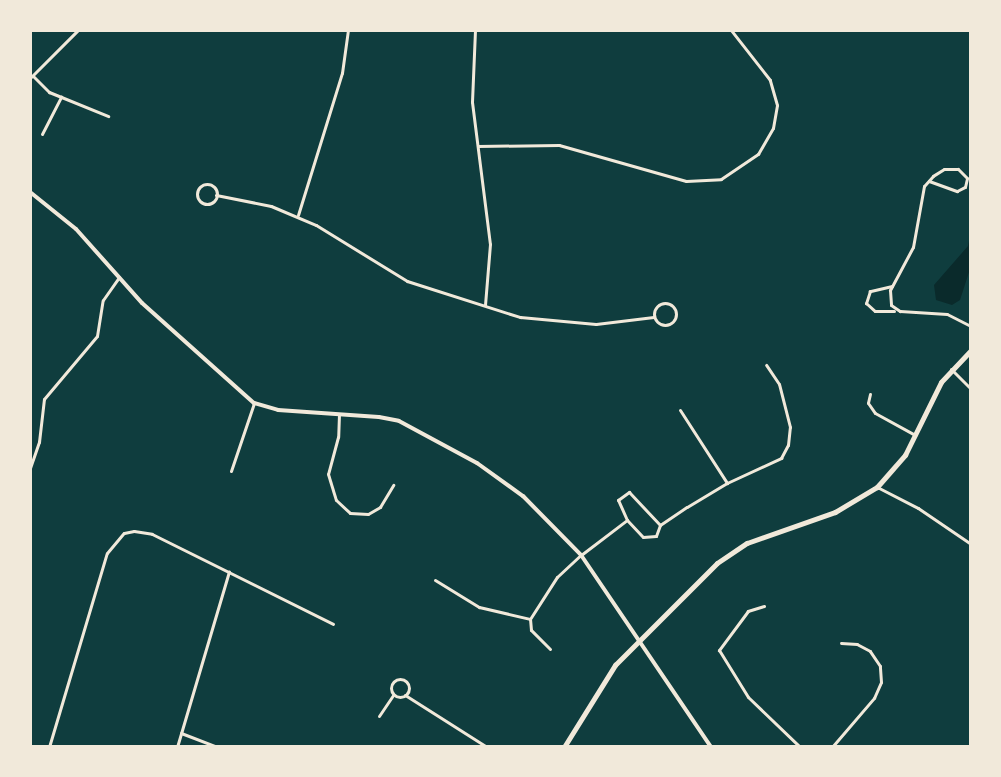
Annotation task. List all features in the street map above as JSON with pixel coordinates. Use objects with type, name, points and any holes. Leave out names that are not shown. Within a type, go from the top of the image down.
[{"type":"main road","points":[[564,747],[594,694],[640,639],[733,551],[761,537],[835,512],[877,487],[905,455],[932,396],[951,369],[971,350]]},
{"type":"street","points":[[78,30],[31,77],[49,92],[89,105],[108,116]]},
{"type":"street","points":[[297,216],[342,73],[348,30]]},
{"type":"street","points":[[475,30],[471,78],[490,244],[485,307]]},
{"type":"street","points":[[478,146],[559,145],[678,179],[695,182],[721,179],[751,161],[764,146],[777,105],[770,80],[731,30]]},
{"type":"street","points":[[42,134],[61,97]]},
{"type":"street","points":[[897,311],[890,302],[892,286],[913,247],[919,198],[929,181],[937,173],[949,169],[962,171],[967,178],[965,187],[957,191],[929,181]]},
{"type":"street","points":[[206,185],[213,187],[216,195],[209,204],[200,202],[197,194],[206,185]]},
{"type":"street","points":[[30,192],[76,229],[142,303],[254,403],[278,410],[399,421],[477,463],[535,507],[581,555],[711,747]]},
{"type":"street","points":[[216,195],[256,201],[297,216],[407,281],[485,307],[530,319],[596,324],[654,317]]},
{"type":"street","points":[[30,468],[39,442],[44,399],[97,336],[103,300],[119,277]]},
{"type":"street","points":[[892,286],[870,291],[866,303],[875,311],[947,314],[971,326]]},
{"type":"street","points":[[664,303],[676,312],[674,320],[667,325],[654,317],[657,307],[664,303]]},
{"type":"street","points":[[660,525],[629,492],[618,500],[627,520],[648,538],[656,536],[660,525],[727,483],[781,458],[788,445],[790,427],[781,390],[766,365]]},
{"type":"street","points":[[951,369],[971,389]]},
{"type":"street","points":[[870,394],[868,403],[875,413],[915,435]]},
{"type":"street","points":[[231,471],[254,403]]},
{"type":"street","points":[[680,410],[727,483]]},
{"type":"street","points":[[339,414],[338,437],[328,474],[336,500],[350,513],[368,514],[380,507],[393,485]]},
{"type":"street","points":[[877,487],[918,508],[971,544]]},
{"type":"street","points":[[550,649],[531,630],[530,619],[557,577],[627,520]]},
{"type":"street","points":[[49,747],[107,553],[124,533],[144,531],[333,624]]},
{"type":"street","points":[[177,747],[229,572]]},
{"type":"street","points":[[435,580],[479,607],[530,619]]},
{"type":"street","points":[[764,606],[748,611],[719,650],[748,697],[800,747]]},
{"type":"street","points":[[832,747],[874,698],[881,682],[880,666],[870,651],[857,644],[841,643]]},
{"type":"street","points":[[379,716],[393,695],[391,685],[399,678],[409,685],[405,695]]},
{"type":"street","points":[[393,695],[405,695],[487,747]]},
{"type":"street","points":[[181,733],[218,747]]},
{"type":"water","points":[[971,231],[971,266],[960,300],[952,305],[936,300],[934,285],[968,246]]}]
